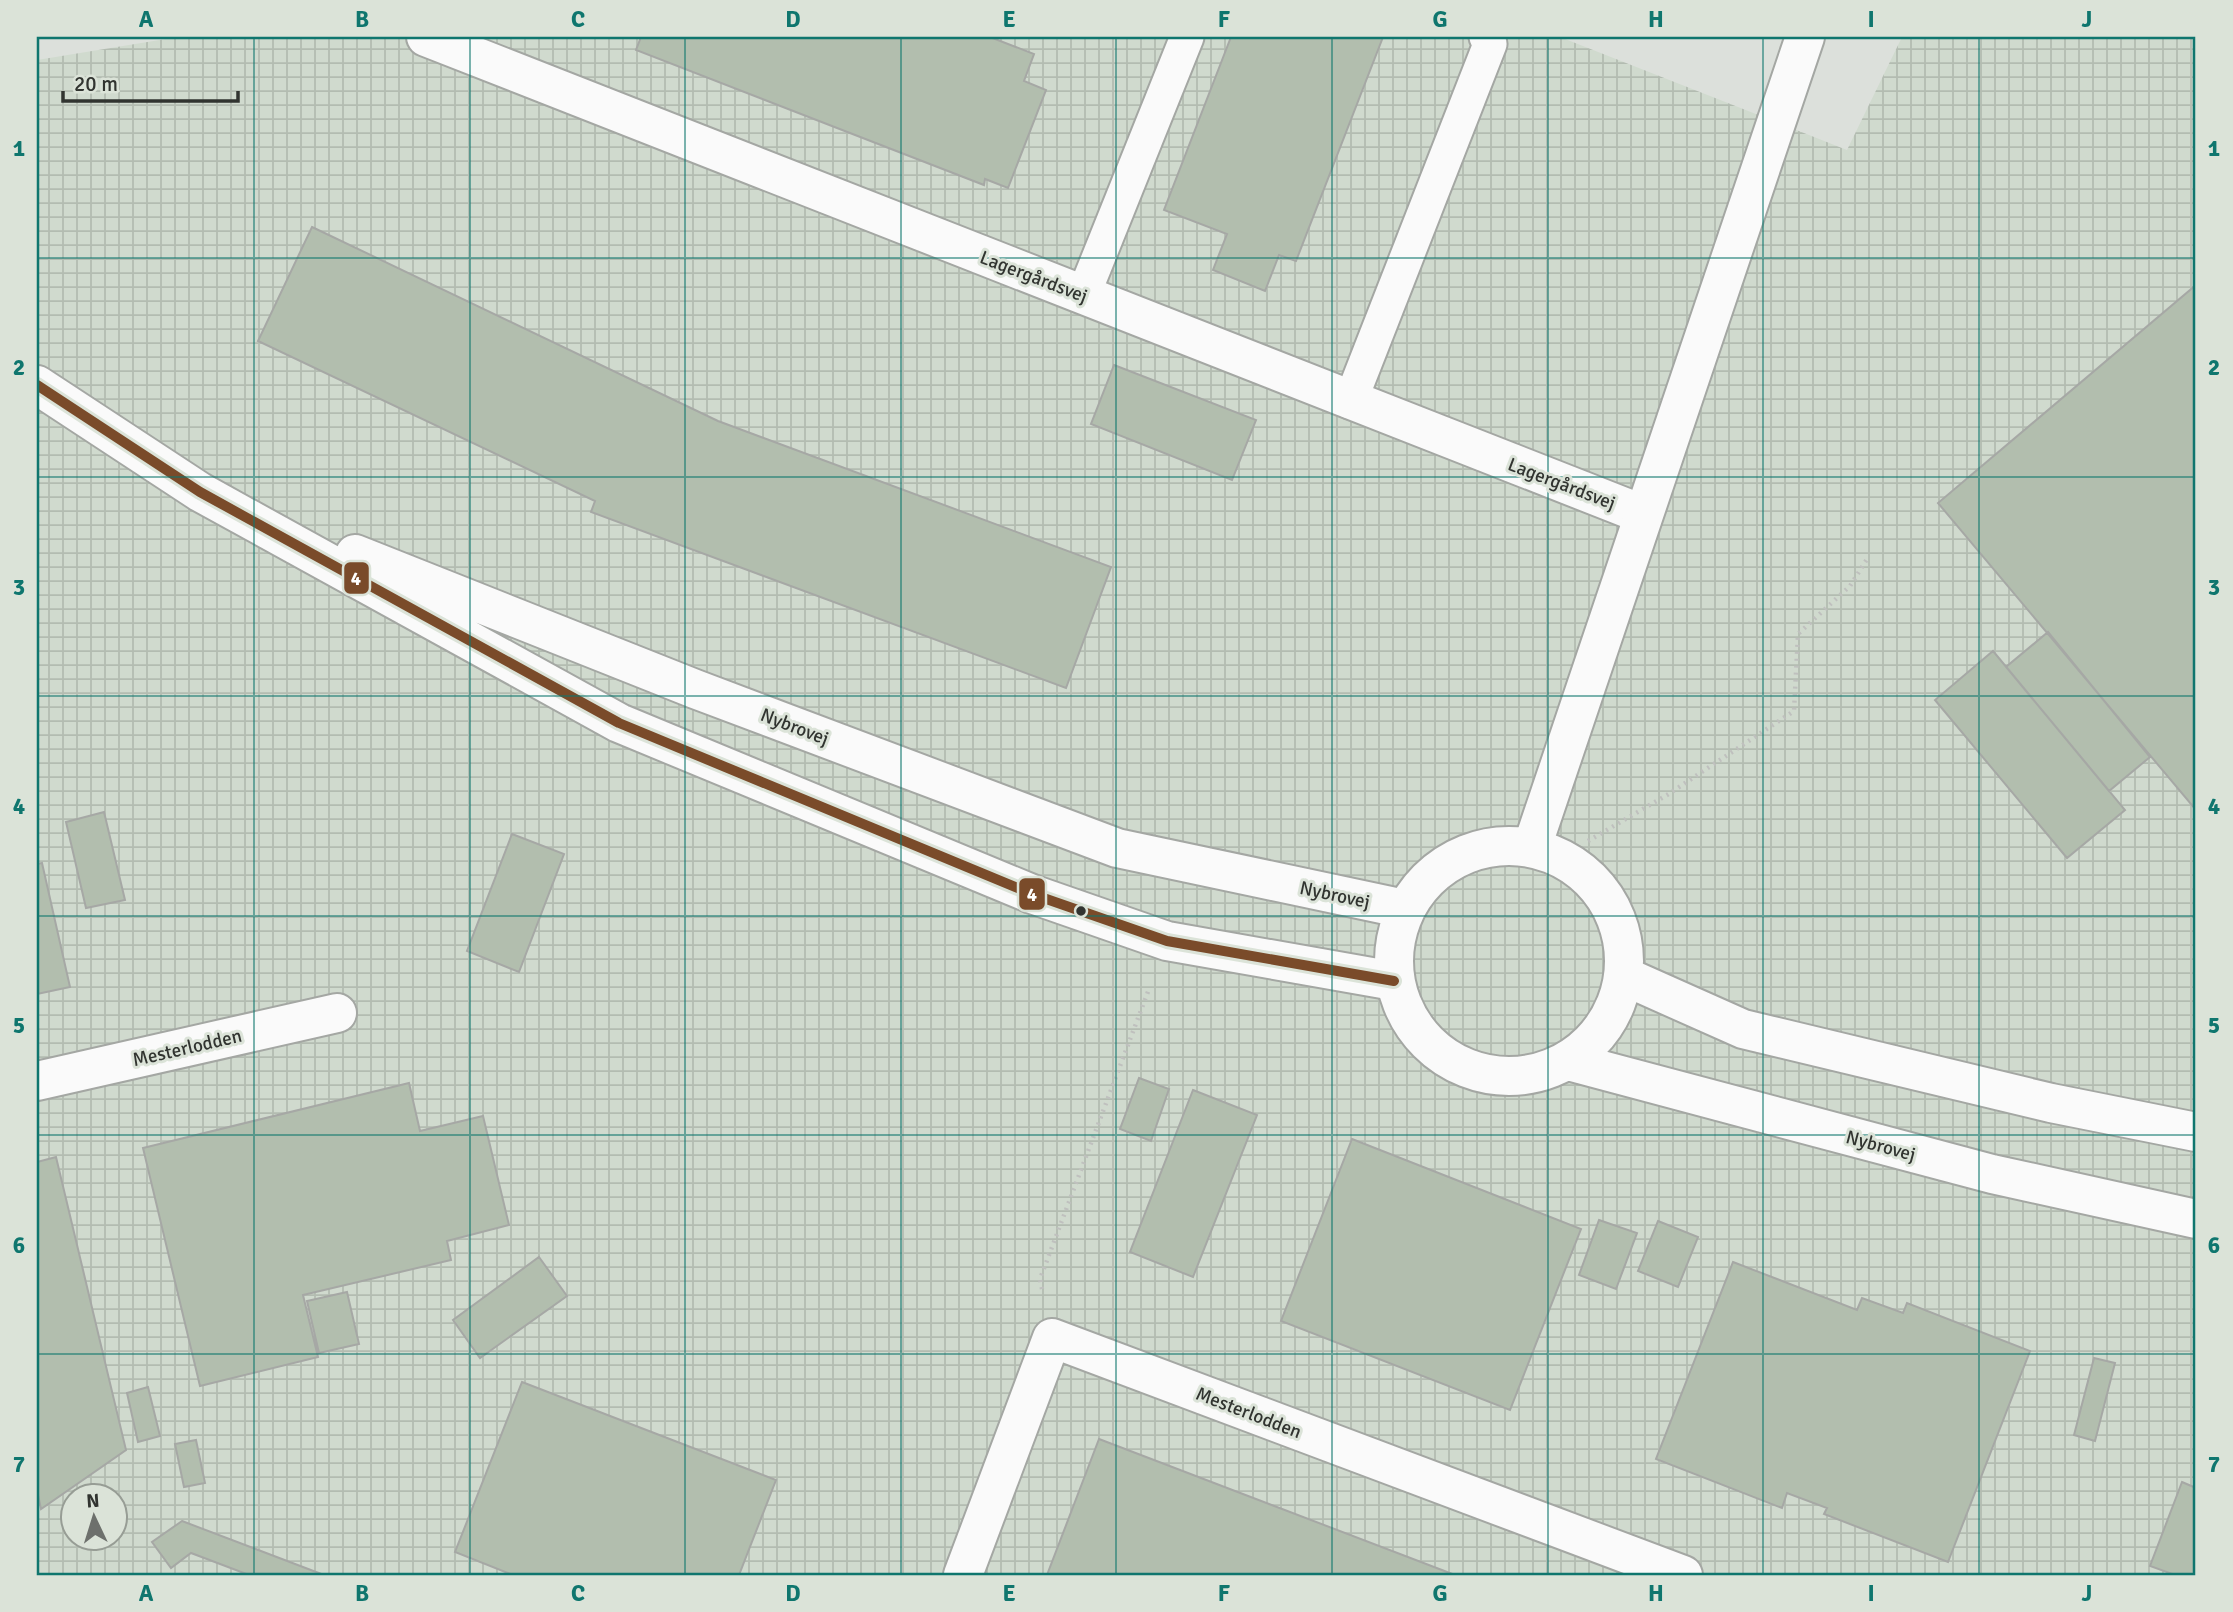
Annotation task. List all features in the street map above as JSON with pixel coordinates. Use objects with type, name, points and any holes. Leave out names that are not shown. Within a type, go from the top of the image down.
[{"type":"street","name":"Lagergårdsvej","points":[[426,37],[1350,402],[1642,514]]},
{"type":"street","name":"Lagergårdsvej","points":[[1546,852],[1642,514],[1805,37]]},
{"type":"street","name":"Nybrovej","points":[[37,385],[200,492],[619,723],[1032,894],[1167,941],[1394,981]]},
{"type":"street","name":"Nybrovej","points":[[200,492],[695,689],[1117,848],[1405,909]]},
{"type":"street","points":[[1494,846],[1546,852],[1583,872],[1603,894],[1612,911],[1624,947],[1624,976],[1614,1009],[1594,1038],[1568,1060],[1533,1074],[1496,1075],[1460,1066],[1429,1045],[1406,1015],[1394,981],[1394,944],[1405,909],[1427,878],[1458,856],[1494,846]]},
{"type":"street","points":[[1624,976],[1742,1029],[2051,1103],[2196,1132]]},
{"type":"street","name":"Mesterlodden","points":[[37,1081],[337,1013]]},
{"type":"street","name":"Nybrovej","points":[[1568,1060],[1992,1174],[2196,1219]]},
{"type":"street","points":[[963,1575],[1052,1338]]},
{"type":"street","name":"Mesterlodden","points":[[1052,1338],[1683,1575]]},
{"type":"lane","points":[[1083,296],[1187,37]]},
{"type":"lane","points":[[1350,402],[1488,40]]},
{"type":"path","points":[[1546,852],[1667,795],[1794,711],[1798,634],[1850,586],[1869,556]]},
{"type":"path","points":[[1052,1338],[1040,1279],[1167,941]]},
{"type":"shaded area","points":[[178,37],[1560,37],[1847,150],[1902,37],[2196,37],[2196,1575],[37,1575],[37,60]]},
{"type":"building","points":[[641,37],[990,37],[1034,54],[1024,81],[1046,90],[1008,188],[985,179],[984,185],[636,50]]},
{"type":"building","points":[[1231,37],[1383,37],[1296,261],[1279,255],[1265,291],[1213,270],[1227,234],[1164,210]]},
{"type":"building","points":[[312,227],[718,421],[1111,567],[1066,688],[591,512],[595,501],[258,341]]},
{"type":"building","points":[[2196,285],[2196,810],[1938,503]]},
{"type":"building","points":[[1114,365],[1256,420],[1232,480],[1091,424]]},
{"type":"building","points":[[2048,632],[2150,757],[2109,791],[2006,667]]},
{"type":"building","points":[[1993,651],[2125,810],[2067,858],[1935,700]]},
{"type":"building","points":[[104,812],[125,900],[86,908],[66,822]]},
{"type":"building","points":[[512,834],[564,854],[519,972],[467,951]]},
{"type":"building","points":[[42,863],[70,987],[37,994],[37,864]]},
{"type":"building","points":[[1139,1078],[1169,1089],[1151,1141],[1120,1129]]},
{"type":"building","points":[[409,1083],[420,1131],[483,1116],[509,1225],[447,1241],[451,1260],[303,1295],[318,1357],[200,1386],[143,1148]]},
{"type":"building","points":[[1193,1090],[1257,1115],[1193,1277],[1130,1252]]},
{"type":"building","points":[[1352,1139],[1581,1229],[1510,1410],[1281,1321]]},
{"type":"building","points":[[56,1157],[126,1450],[80,1482],[60,1482],[60,1496],[41,1509],[37,1490],[37,1162]]},
{"type":"building","points":[[1599,1220],[1637,1233],[1616,1289],[1579,1275]]},
{"type":"building","points":[[1658,1221],[1698,1237],[1678,1287],[1638,1271]]},
{"type":"building","points":[[539,1257],[567,1296],[480,1358],[453,1320]]},
{"type":"building","points":[[1733,1262],[1857,1310],[1862,1298],[1903,1313],[1907,1303],[2030,1351],[1948,1562],[1824,1514],[1827,1508],[1787,1493],[1782,1508],[1656,1459]]},
{"type":"building","points":[[347,1292],[359,1344],[319,1353],[307,1301]]},
{"type":"building","points":[[2094,1358],[2115,1363],[2095,1441],[2074,1435]]},
{"type":"building","points":[[522,1382],[776,1480],[739,1575],[513,1575],[455,1552]]},
{"type":"building","points":[[148,1387],[160,1436],[138,1442],[127,1393]]},
{"type":"building","points":[[1099,1439],[1455,1575],[1047,1575]]},
{"type":"building","points":[[196,1440],[205,1483],[184,1487],[175,1444]]},
{"type":"building","points":[[2182,1482],[2196,1488],[2196,1575],[2175,1575],[2150,1566]]},
{"type":"building","points":[[182,1521],[324,1575],[249,1575],[191,1553],[171,1568],[152,1542]]},
{"type":"transit line","name":"4","points":[[37,385],[200,492],[619,723],[1032,894],[1167,941],[1394,981]]}]
